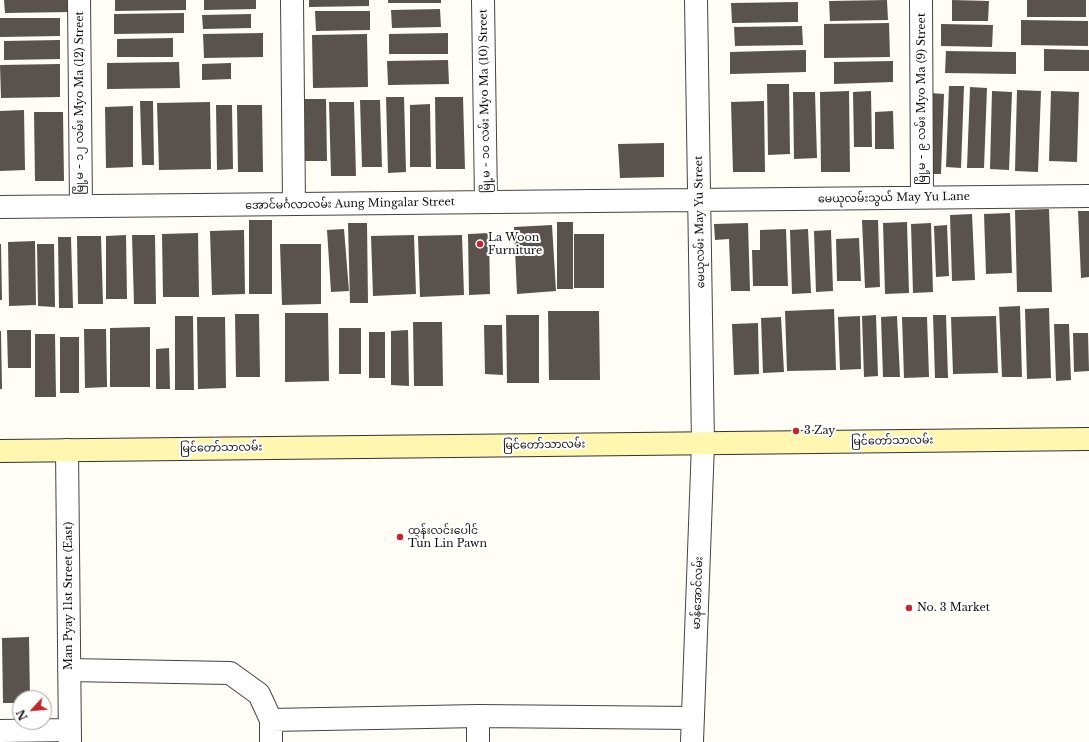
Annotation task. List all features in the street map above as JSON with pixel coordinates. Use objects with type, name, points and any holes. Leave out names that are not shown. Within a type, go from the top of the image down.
[{"type":"main road","name":"မြင်တော်သာလမ်း","points":[[0,451],[1089,440]]},
{"type":"street","name":"မြို့မ - ၁၂ လမ်း Myo Ma (12) Street","points":[[79,0],[81,206]]},
{"type":"street","points":[[292,0],[294,204]]},
{"type":"street","name":"မြို့မ - ၁၀ လမ်း Myo Ma (10) Street","points":[[483,0],[486,202]]},
{"type":"street","name":"မေယုလမ်း May Yu Street","points":[[696,0],[703,443]]},
{"type":"street","name":"မြို့မ - ၉ လမ်း Myo Ma (9) Street","points":[[921,0],[922,197]]},
{"type":"street","name":"မေယုလမ်းသွယ် May Yu Lane","points":[[699,200],[1089,196]]},
{"type":"street","name":"အောင်မင်္ဂလာလမ်း Aung Mingalar Street","points":[[0,207],[699,200]]},
{"type":"street","name":"မာန်အောင်လမ်း","points":[[692,742],[703,443]]},
{"type":"street","name":"Man Pyay 11st Street (East)","points":[[67,450],[70,736]]},
{"type":"street","points":[[69,670],[230,673],[259,694],[271,720],[271,742]]},
{"type":"street","points":[[271,720],[478,716],[693,718]]},
{"type":"street","points":[[478,716],[478,742]]},
{"type":"street","points":[[0,731],[70,736]]},
{"type":"building","points":[[4,0],[71,0],[72,12],[5,13]]},
{"type":"building","points":[[115,0],[186,0],[186,10],[115,11]]},
{"type":"building","points":[[204,0],[256,0],[256,9],[204,10]]},
{"type":"building","points":[[309,0],[369,0],[369,6],[309,7]]},
{"type":"building","points":[[388,0],[441,0],[441,3],[388,3]]},
{"type":"building","points":[[887,0],[888,20],[830,21],[829,1]]},
{"type":"building","points":[[952,0],[989,1],[988,21],[952,21]]},
{"type":"building","points":[[1027,0],[1086,0],[1086,17],[1027,17]]},
{"type":"building","points":[[798,2],[798,22],[732,23],[731,3]]},
{"type":"building","points":[[440,9],[441,27],[392,28],[391,10]]},
{"type":"building","points":[[315,11],[370,11],[370,30],[316,31]]},
{"type":"building","points":[[184,13],[184,33],[114,34],[114,14]]},
{"type":"building","points":[[251,14],[251,28],[203,29],[202,15]]},
{"type":"building","points":[[0,18],[60,18],[60,36],[0,37]]},
{"type":"building","points":[[1021,20],[1088,21],[1088,46],[1021,45]]},
{"type":"building","points":[[889,23],[890,57],[824,58],[824,24]]},
{"type":"building","points":[[941,24],[993,25],[992,47],[941,46]]},
{"type":"building","points":[[802,26],[803,45],[735,46],[734,27]]},
{"type":"building","points":[[263,33],[263,57],[204,58],[203,34]]},
{"type":"building","points":[[448,33],[448,54],[389,54],[389,34]]},
{"type":"building","points":[[367,34],[368,87],[313,88],[312,35]]},
{"type":"building","points":[[173,38],[173,57],[117,57],[117,39]]},
{"type":"building","points":[[60,40],[60,59],[4,60],[4,41]]},
{"type":"building","points":[[1044,49],[1089,50],[1089,71],[1044,71]]},
{"type":"building","points":[[806,50],[806,72],[730,74],[730,52]]},
{"type":"building","points":[[946,51],[1016,52],[1016,74],[945,73]]},
{"type":"building","points":[[448,60],[449,84],[388,85],[387,61]]},
{"type":"building","points":[[893,61],[893,82],[834,84],[834,62]]},
{"type":"building","points":[[179,62],[180,88],[107,89],[107,63]]},
{"type":"building","points":[[231,63],[231,79],[202,80],[202,64]]},
{"type":"building","points":[[60,64],[60,97],[1,98],[0,65]]},
{"type":"building","points":[[767,84],[789,84],[790,154],[768,155]]},
{"type":"building","points":[[949,86],[964,86],[961,168],[946,167]]},
{"type":"building","points":[[970,87],[987,88],[984,168],[967,168]]},
{"type":"building","points":[[1017,90],[1041,91],[1038,172],[1015,171]]},
{"type":"building","points":[[849,91],[850,172],[821,172],[820,92]]},
{"type":"building","points":[[871,91],[872,147],[854,147],[853,92]]},
{"type":"building","points":[[992,91],[1012,92],[1009,170],[990,169]]},
{"type":"building","points":[[1051,91],[1079,92],[1077,162],[1049,161]]},
{"type":"building","points":[[793,92],[815,92],[817,158],[794,159]]},
{"type":"building","points":[[930,93],[944,94],[941,174],[927,174]]},
{"type":"building","points":[[386,97],[404,97],[406,172],[388,173]]},
{"type":"building","points":[[435,97],[463,97],[465,169],[436,169]]},
{"type":"building","points":[[302,99],[326,99],[327,161],[304,161]]},
{"type":"building","points":[[360,100],[380,100],[382,167],[362,167]]},
{"type":"building","points":[[140,101],[153,101],[154,165],[142,165]]},
{"type":"building","points":[[764,101],[765,172],[733,172],[731,102]]},
{"type":"building","points":[[210,102],[211,169],[159,170],[157,103]]},
{"type":"building","points":[[329,102],[354,102],[356,176],[331,176]]},
{"type":"building","points":[[430,104],[431,167],[410,167],[410,105]]},
{"type":"building","points":[[216,105],[232,105],[233,169],[217,170]]},
{"type":"building","points":[[237,105],[262,105],[263,172],[238,172]]},
{"type":"building","points":[[133,106],[133,167],[106,168],[105,107]]},
{"type":"building","points":[[24,110],[25,170],[0,171],[0,111]]},
{"type":"building","points":[[893,111],[894,149],[875,149],[875,112]]},
{"type":"building","points":[[34,112],[63,112],[64,181],[35,181]]},
{"type":"building","points":[[664,143],[664,177],[620,178],[618,144]]},
{"type":"building","points":[[1049,209],[1052,292],[1017,292],[1015,210]]},
{"type":"building","points":[[1078,211],[1089,211],[1089,277],[1081,278]]},
{"type":"building","points":[[1010,213],[1012,273],[986,274],[984,214]]},
{"type":"building","points":[[972,214],[975,280],[952,281],[950,215]]},
{"type":"building","points":[[249,220],[272,220],[272,294],[249,294]]},
{"type":"building","points":[[862,220],[878,220],[880,287],[865,288]]},
{"type":"building","points":[[557,222],[573,222],[573,289],[557,289]]},
{"type":"building","points":[[907,222],[909,293],[885,294],[883,223]]},
{"type":"building","points":[[348,223],[367,223],[368,303],[350,303]]},
{"type":"building","points":[[748,223],[750,291],[731,291],[729,239],[715,240],[714,224]]},
{"type":"building","points":[[931,223],[933,292],[913,293],[911,224]]},
{"type":"building","points":[[552,225],[556,291],[517,294],[514,227]]},
{"type":"building","points":[[947,225],[949,276],[936,277],[934,226]]},
{"type":"building","points":[[344,229],[349,291],[331,292],[327,230]]},
{"type":"building","points":[[786,229],[788,286],[753,286],[752,250],[760,250],[760,230]]},
{"type":"building","points":[[808,229],[811,293],[792,294],[790,230]]},
{"type":"building","points":[[244,230],[245,294],[212,295],[210,231]]},
{"type":"building","points":[[831,230],[833,291],[816,292],[814,231]]},
{"type":"building","points":[[198,233],[199,297],[163,297],[162,234]]},
{"type":"building","points":[[489,233],[490,294],[469,295],[468,234]]},
{"type":"building","points":[[574,234],[604,234],[604,288],[574,288]]},
{"type":"building","points":[[126,235],[127,299],[106,299],[106,236]]},
{"type":"building","points":[[132,235],[155,235],[156,304],[134,304]]},
{"type":"building","points":[[414,235],[416,294],[373,296],[371,236]]},
{"type":"building","points":[[462,235],[464,295],[420,297],[418,236]]},
{"type":"building","points":[[77,236],[101,236],[103,304],[78,304]]},
{"type":"building","points":[[58,237],[71,237],[73,308],[59,308]]},
{"type":"building","points":[[859,238],[861,281],[837,281],[836,239]]},
{"type":"building","points":[[35,241],[36,305],[9,306],[8,242]]},
{"type":"building","points":[[1,244],[2,300],[0,300]]},
{"type":"building","points":[[37,244],[54,244],[55,307],[38,306]]},
{"type":"building","points":[[280,244],[321,244],[321,304],[282,305]]},
{"type":"building","points":[[1020,306],[1022,377],[1002,377],[999,307]]},
{"type":"building","points":[[1049,308],[1051,378],[1027,379],[1025,309]]},
{"type":"building","points":[[834,309],[836,370],[787,371],[785,311]]},
{"type":"building","points":[[548,311],[599,311],[600,380],[549,380]]},
{"type":"building","points":[[285,313],[328,313],[329,381],[285,382]]},
{"type":"building","points":[[235,314],[259,314],[260,377],[236,377]]},
{"type":"building","points":[[506,315],[539,315],[539,383],[507,383]]},
{"type":"building","points":[[876,315],[878,376],[864,377],[862,316]]},
{"type":"building","points":[[933,315],[946,315],[948,378],[935,378]]},
{"type":"building","points":[[175,316],[193,316],[194,390],[175,390]]},
{"type":"building","points":[[860,316],[861,369],[840,370],[838,317]]},
{"type":"building","points":[[897,316],[900,377],[883,377],[881,317]]},
{"type":"building","points":[[996,316],[998,373],[953,374],[951,317]]},
{"type":"building","points":[[197,317],[225,317],[226,388],[198,389]]},
{"type":"building","points":[[781,317],[784,372],[763,373],[761,318]]},
{"type":"building","points":[[902,317],[927,317],[929,377],[904,378]]},
{"type":"building","points":[[413,322],[442,322],[443,386],[414,386]]},
{"type":"building","points":[[758,323],[759,374],[734,375],[732,324]]},
{"type":"building","points":[[1054,324],[1069,324],[1071,380],[1056,381]]},
{"type":"building","points":[[484,325],[502,325],[503,375],[485,374]]},
{"type":"building","points":[[150,327],[150,387],[110,387],[110,328]]},
{"type":"building","points":[[339,328],[361,328],[361,374],[339,374]]},
{"type":"building","points":[[84,329],[106,329],[107,387],[85,388]]},
{"type":"building","points":[[7,330],[31,330],[31,368],[8,368]]},
{"type":"building","points":[[408,330],[409,386],[391,385],[391,331]]},
{"type":"building","points":[[1,331],[2,389],[0,389]]},
{"type":"building","points":[[369,332],[385,332],[385,378],[369,378]]},
{"type":"building","points":[[1073,333],[1088,333],[1089,371],[1074,372]]},
{"type":"building","points":[[35,334],[55,334],[56,397],[35,397]]},
{"type":"building","points":[[60,337],[79,337],[79,393],[60,393]]},
{"type":"building","points":[[169,348],[170,389],[156,389],[156,349]]},
{"type":"building","points":[[29,637],[30,690],[12,690],[12,703],[3,703],[2,638]]},
{"type":"place","name":"La Woon Furniture","points":[[480,244]]},
{"type":"place","name":"3 Zay","points":[[796,431]]},
{"type":"place","name":"ထွန်းလင်းပေါင် Tun Lin Pawn","points":[[400,537]]},
{"type":"place","name":"No. 3 Market","points":[[909,608]]}]
